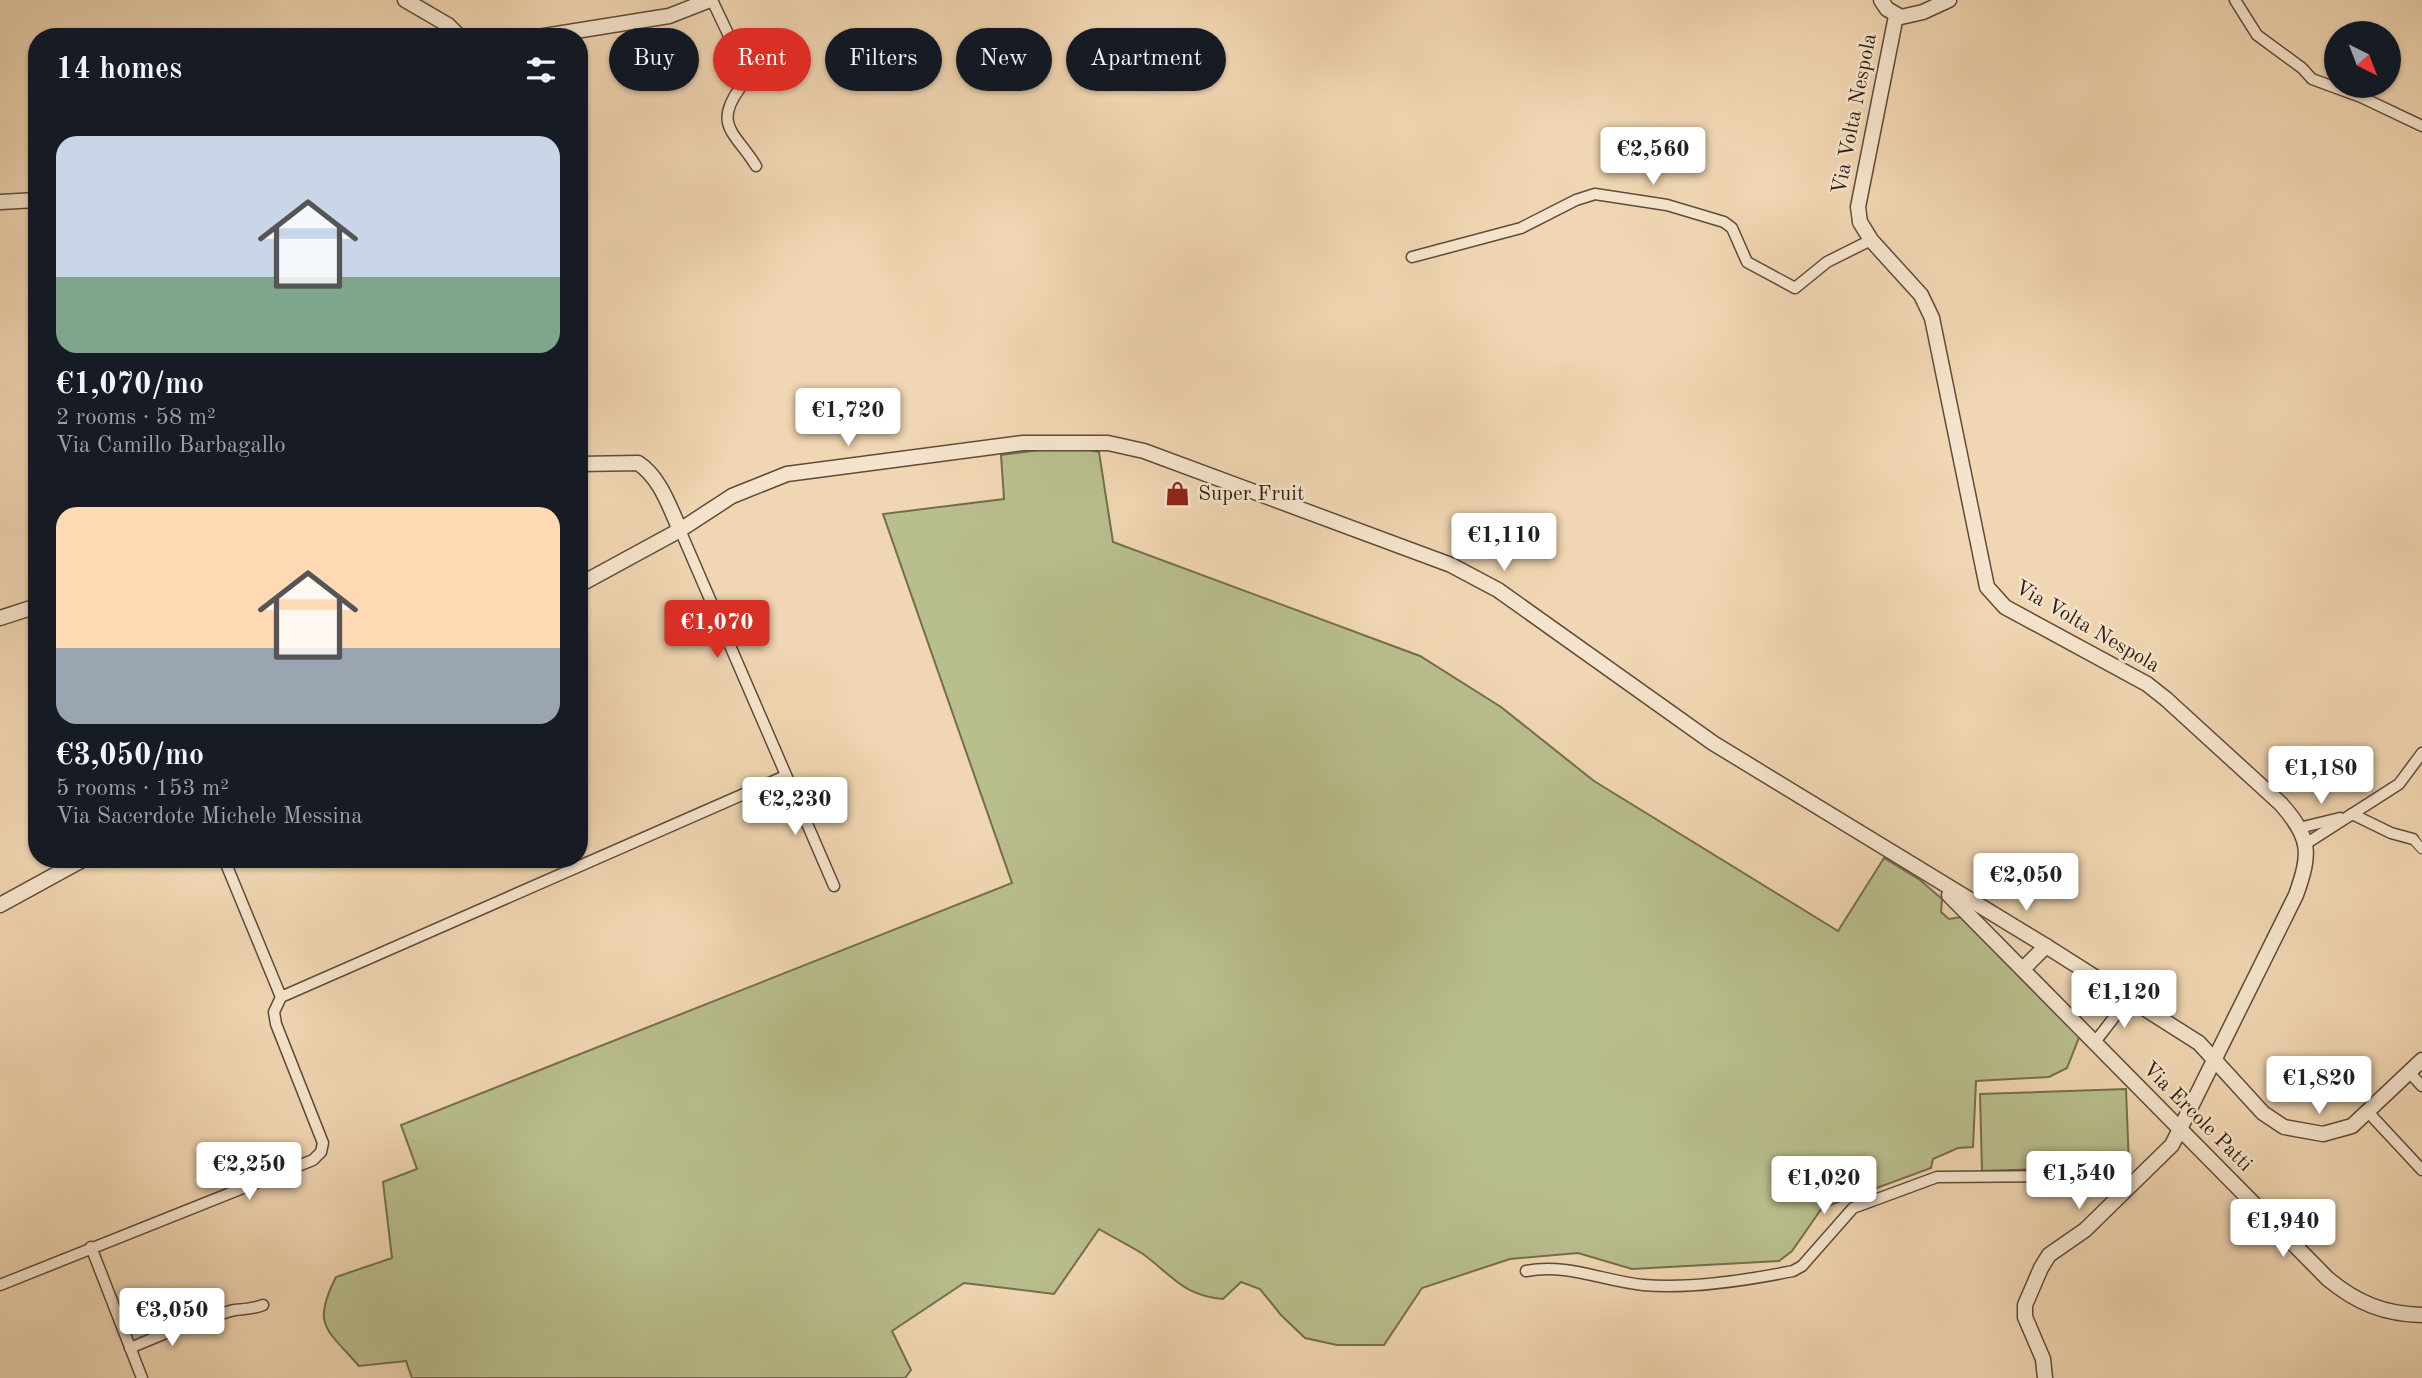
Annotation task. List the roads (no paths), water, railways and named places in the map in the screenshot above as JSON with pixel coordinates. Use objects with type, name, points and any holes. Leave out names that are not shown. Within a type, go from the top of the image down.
[{"type":"street","points":[[405,0],[451,28]]},
{"type":"street","points":[[588,29],[669,16],[711,0],[730,38],[740,88],[727,109],[728,131],[756,166]]},
{"type":"street","points":[[1881,0],[1896,16],[1909,17],[1949,0]]},
{"type":"street","points":[[2235,0],[2257,35],[2302,68],[2312,79],[2361,97],[2422,125]]},
{"type":"street","name":"Via Volta Nespola","points":[[1896,16],[1859,191],[1860,222],[1871,240],[1921,295],[1932,318],[1981,568],[1994,598],[2005,607],[2156,691],[2281,804],[2307,843]]},
{"type":"street","points":[[1412,257],[1521,228],[1576,200],[1595,194],[1667,205],[1724,222],[1732,228],[1747,262],[1795,288],[1827,262],[1871,240]]},
{"type":"street","points":[[0,202],[28,200]]},
{"type":"street","points":[[588,580],[680,530],[732,496],[787,474],[1023,443],[1108,443],[1144,452],[1451,565],[1498,590],[1713,743],[2046,946],[2199,1043],[2263,1112],[2284,1127],[2310,1133],[2335,1132],[2352,1126],[2422,1060]]},
{"type":"street","points":[[588,464],[638,463],[646,467],[667,500],[834,886]]},
{"type":"street","points":[[0,618],[28,609]]},
{"type":"street","points":[[2045,1378],[2043,1360],[2025,1317],[2025,1305],[2049,1255],[2085,1230],[2172,1145],[2181,1131],[2296,895],[2306,866],[2307,843],[2399,784],[2422,753]]},
{"type":"street","points":[[588,862],[785,776]]},
{"type":"street","points":[[2299,828],[2351,815],[2391,833],[2413,839],[2422,849]]},
{"type":"street","name":"Via Ercole Patti","points":[[1904,859],[1956,900],[2181,1131],[2349,1297],[2375,1309],[2422,1315]]},
{"type":"street","points":[[0,905],[68,868]]},
{"type":"street","points":[[228,868],[281,997]]},
{"type":"street","points":[[0,1285],[313,1160],[321,1152],[323,1143],[276,1024],[274,1012],[281,997],[575,868]]},
{"type":"street","points":[[2023,969],[2046,946]]},
{"type":"street","points":[[2095,1042],[2129,998]]},
{"type":"street","points":[[2409,1072],[2422,1086]]},
{"type":"street","points":[[2368,1112],[2422,1170]]},
{"type":"street","points":[[1526,1271],[1561,1269],[1592,1273],[1626,1283],[1663,1285],[1793,1271],[1802,1266],[1853,1208],[1937,1177],[2074,1176],[2124,1191]]},
{"type":"street","points":[[91,1247],[142,1378]]},
{"type":"street","points":[[130,1348],[202,1318],[214,1318],[234,1310],[249,1311],[263,1305]]},
{"type":"place","name":"Super Fruit","points":[[1178,494]]}]
